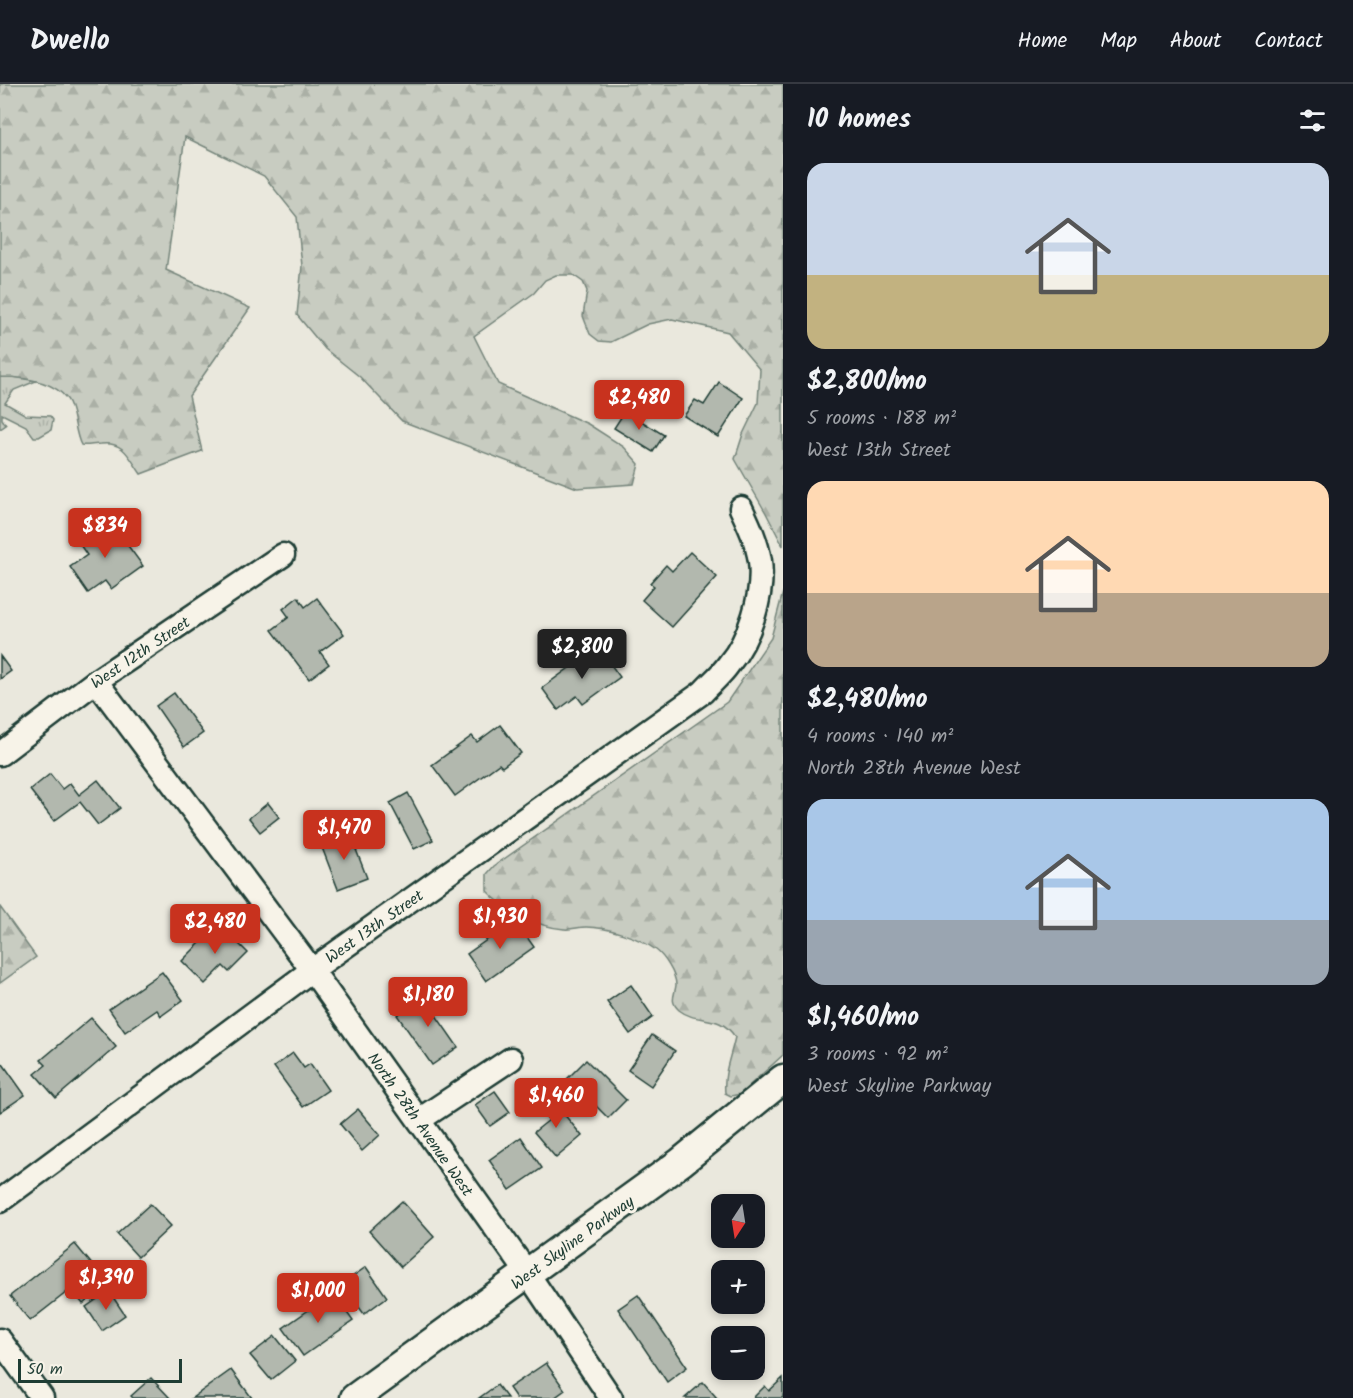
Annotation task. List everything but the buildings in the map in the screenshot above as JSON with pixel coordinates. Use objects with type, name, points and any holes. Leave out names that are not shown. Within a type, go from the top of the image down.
[{"type":"street","name":"West 13th Street","points":[[0,1201],[312,970],[703,692],[741,647],[757,603],[761,579],[760,560],[755,540],[741,508]]},
{"type":"street","name":"West 12th Street","points":[[0,754],[96,681],[283,555]]},
{"type":"street","name":"North 28th Avenue West","points":[[96,681],[312,970],[528,1274],[611,1398]]},
{"type":"street","points":[[419,1120],[511,1059]]},
{"type":"street","name":"West Skyline Parkway","points":[[355,1398],[681,1162],[783,1079]]},
{"type":"street","points":[[0,1340],[42,1398]]},
{"type":"green space","points":[[0,84],[783,84],[783,546],[735,459],[743,434],[758,403],[760,370],[728,332],[672,319],[648,324],[611,342],[599,341],[590,334],[583,316],[587,291],[583,282],[573,275],[556,275],[545,280],[534,293],[474,336],[498,384],[588,424],[624,447],[639,464],[634,484],[577,488],[402,421],[360,377],[325,349],[297,315],[302,266],[297,217],[264,176],[185,137],[166,270],[250,308],[189,396],[202,451],[141,474],[129,456],[115,445],[81,445],[70,403],[61,393],[36,381],[0,377]]},
{"type":"green space","points":[[0,377],[36,381],[14,390],[5,403],[26,415],[50,416],[53,420],[51,430],[39,437],[34,437],[26,426],[2,414],[6,425],[0,429]]},
{"type":"green space","points":[[783,592],[783,1055],[740,1094],[731,1096],[725,1093],[725,1078],[735,1037],[722,1024],[694,1017],[676,1007],[673,1001],[676,985],[674,976],[659,953],[641,941],[613,931],[595,927],[554,928],[522,916],[503,905],[487,891],[487,874],[494,866],[727,702],[771,638]]},
{"type":"green space","points":[[0,907],[36,957],[0,983]]}]
